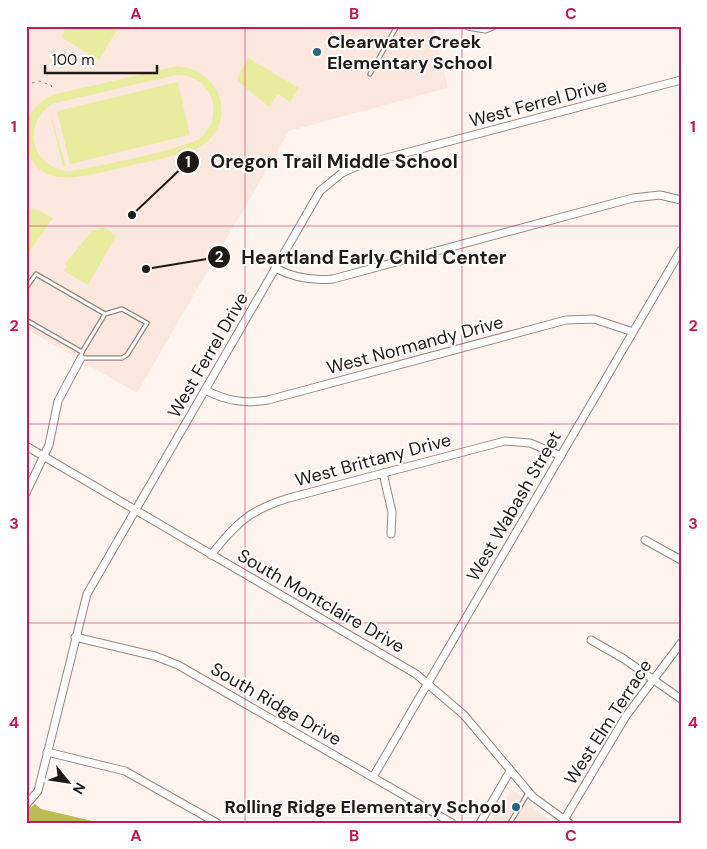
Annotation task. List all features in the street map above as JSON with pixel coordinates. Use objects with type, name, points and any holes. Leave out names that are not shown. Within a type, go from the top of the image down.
[{"type":"street","points":[[468,26],[485,29],[493,26]]},
{"type":"street","name":"West Ferrel Drive","points":[[26,805],[38,791],[74,637],[87,594],[320,191],[348,170],[681,80]]},
{"type":"street","points":[[275,268],[299,278],[333,279],[633,198],[660,195],[681,200]]},
{"type":"street","name":"West Wabash Street","points":[[373,777],[681,250]]},
{"type":"street","name":"West Normandy Drive","points":[[205,390],[239,402],[268,400],[566,320],[594,319],[633,332]]},
{"type":"street","points":[[26,492],[45,457],[58,401],[81,355]]},
{"type":"street","name":"West Brittany Drive","points":[[211,555],[240,521],[261,507],[505,441],[530,443],[561,456]]},
{"type":"street","name":"South Montclaire Drive","points":[[26,446],[398,663],[428,683],[464,715],[529,793],[566,821]]},
{"type":"street","points":[[383,473],[392,512],[391,534]]},
{"type":"street","points":[[645,540],[681,560]]},
{"type":"street","name":"South Ridge Drive","points":[[74,637],[155,656],[178,665],[452,823]]},
{"type":"street","points":[[591,640],[652,678],[681,699]]},
{"type":"street","name":"West Elm Terrace","points":[[566,821],[621,724],[652,678],[681,643]]},
{"type":"street","points":[[48,752],[125,771],[217,823]]},
{"type":"street","points":[[480,823],[510,771]]},
{"type":"lane","points":[[370,74],[398,26]]},
{"type":"lane","points":[[26,288],[35,274],[105,314]]},
{"type":"lane","points":[[26,320],[81,355],[122,358],[132,349],[148,323],[122,309],[105,314],[81,355]]},
{"type":"lane","points":[[510,823],[529,793]]},
{"type":"path","points":[[26,85],[39,81],[51,85],[53,90]]},
{"type":"shaded area","points":[[26,26],[433,26],[448,88],[289,131],[137,393],[26,329]]},
{"type":"shaded area","name":"Rolling Ridge Elementary School","points":[[512,789],[542,815],[554,823],[489,823]]},
{"type":"shaded area","points":[[35,804],[41,809],[101,823],[26,823],[26,811]]},
{"type":"green space","points":[[67,26],[119,26],[99,60],[61,37]]},
{"type":"green space","points":[[248,58],[299,88],[290,102],[278,94],[269,107],[240,83],[237,79]]},
{"type":"green space","points":[[178,66],[195,70],[208,79],[217,90],[221,104],[221,118],[216,131],[206,142],[191,151],[88,175],[58,177],[45,173],[35,165],[28,151],[26,131],[28,118],[35,108],[56,94]],"holes":[[[181,75],[190,77],[205,87],[213,104],[214,110],[211,123],[199,139],[157,153],[69,171],[56,168],[46,162],[39,154],[35,144],[34,133],[36,123],[42,113],[52,104]]]},
{"type":"green space","points":[[178,82],[190,135],[70,164],[57,111]]},
{"type":"green space","points":[[49,108],[66,167],[63,167]]},
{"type":"green space","points":[[26,208],[39,210],[53,218],[26,257]]},
{"type":"green space","points":[[104,227],[116,236],[88,285],[64,271],[67,266],[65,264],[91,232]]},
{"type":"place","name":"Clearwater Creek Elementary School","points":[[317,52]]},
{"type":"place","name":"Oregon Trail Middle School","points":[[132,215]]},
{"type":"place","name":"Heartland Early Child Center","points":[[146,269]]},
{"type":"place","name":"Rolling Ridge Elementary School","points":[[516,807]]}]
